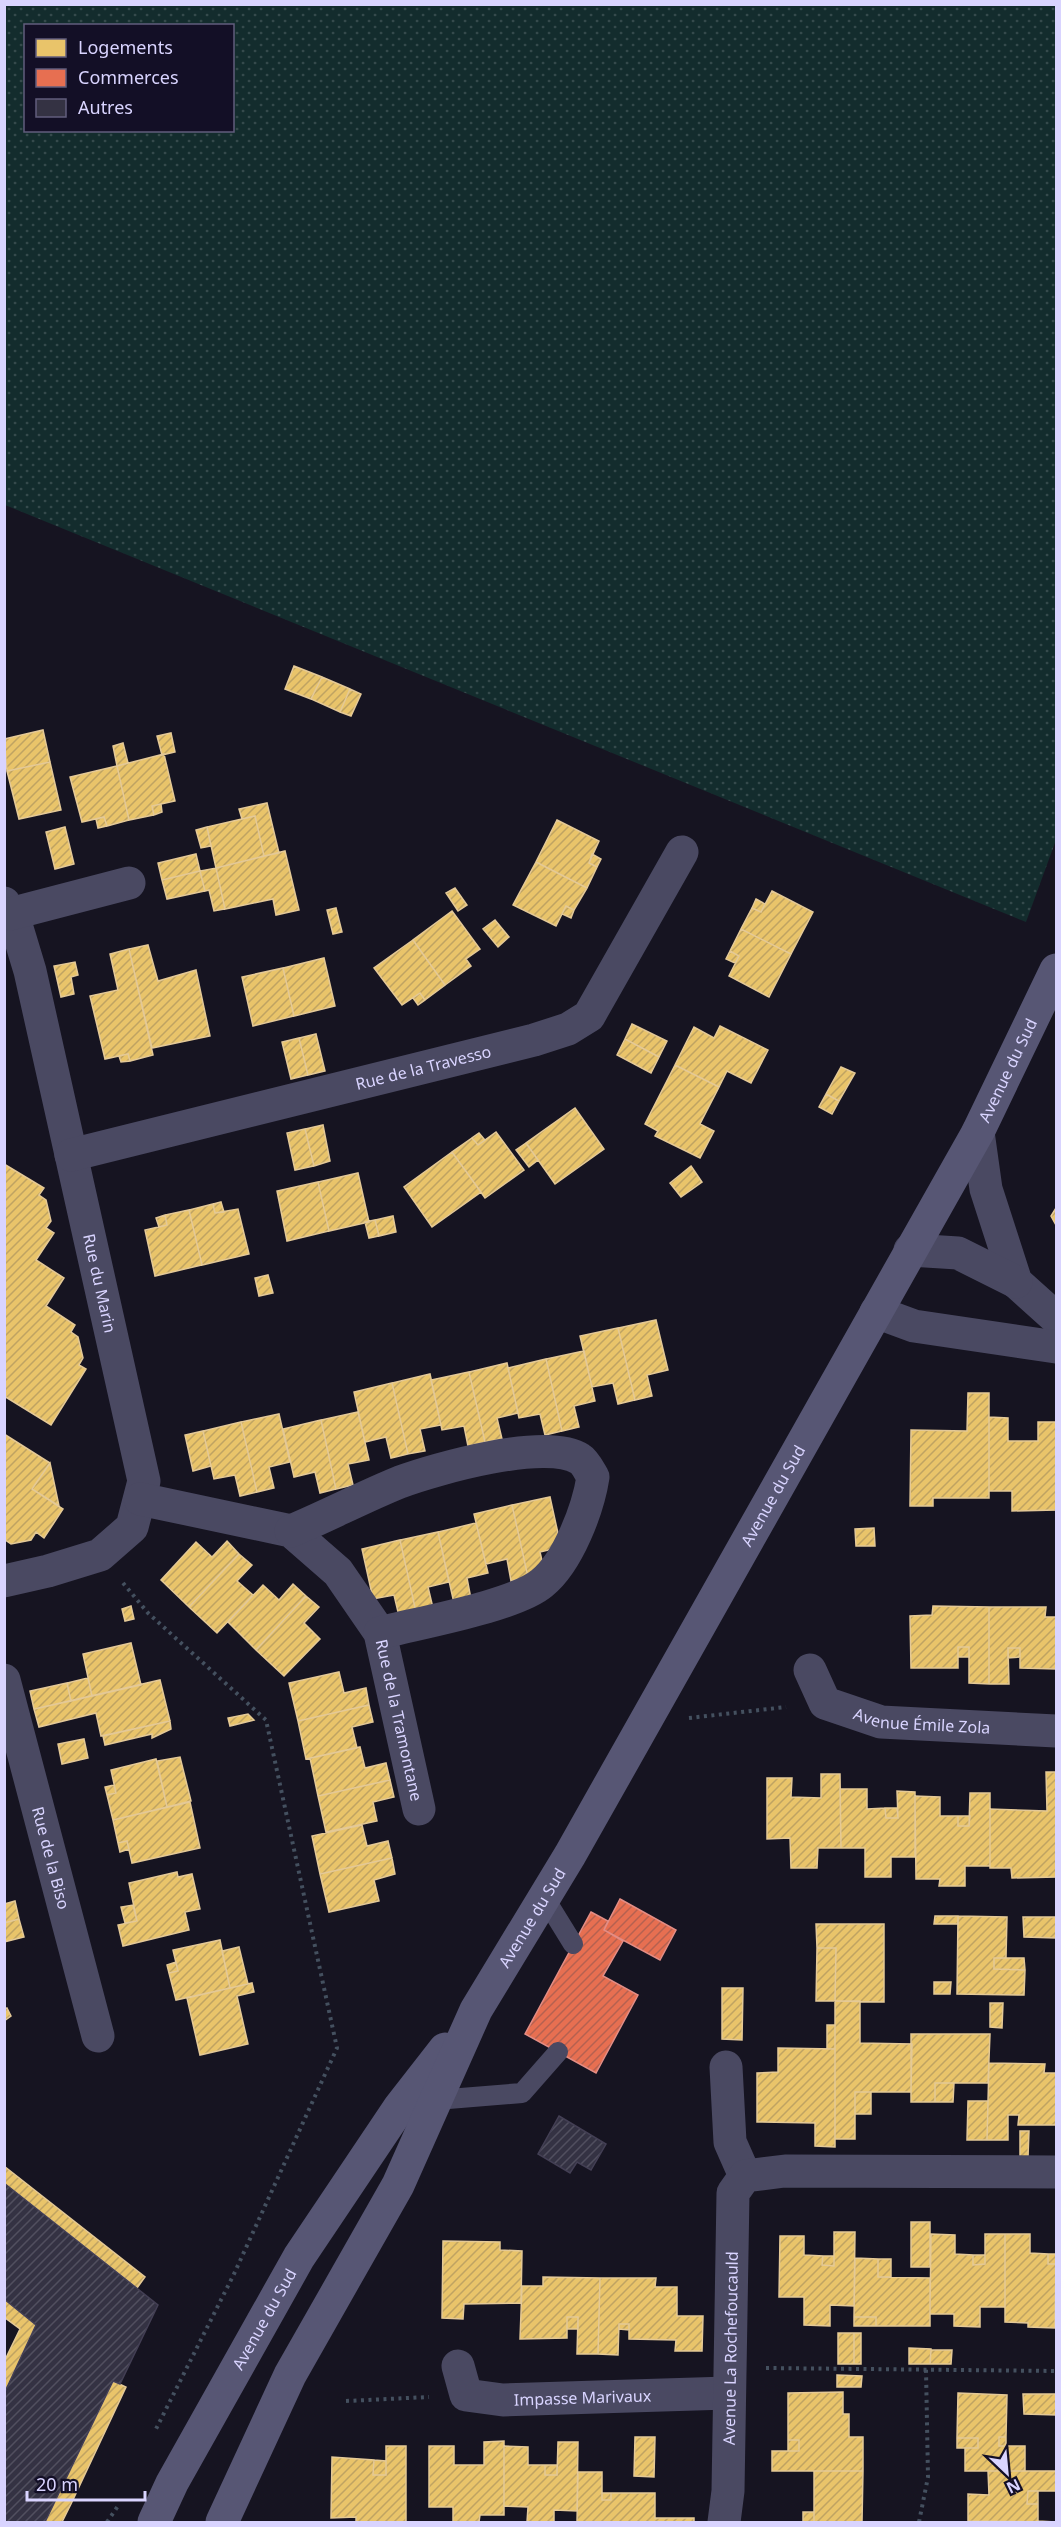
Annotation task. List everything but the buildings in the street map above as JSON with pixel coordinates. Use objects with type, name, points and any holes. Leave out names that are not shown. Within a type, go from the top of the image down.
[{"type":"main road","name":"Avenue du Sud","points":[[222,2523],[290,2375],[399,2186],[476,2010],[643,1724],[978,1132],[1056,972]]},
{"type":"main road","name":"Avenue du Sud","points":[[154,2523],[172,2483],[299,2257],[399,2108],[476,2010]]},
{"type":"street","name":"Rue de la Travesso","points":[[71,1155],[534,1040],[568,1029],[589,1016],[682,852]]},
{"type":"street","points":[[7,909],[129,883]]},
{"type":"street","name":"Rue du Marin","points":[[4,1581],[48,1571],[100,1555],[132,1527],[144,1481],[30,971],[7,909]]},
{"type":"street","points":[[978,1132],[986,1189],[1016,1282]]},
{"type":"street","points":[[910,1250],[958,1253],[1016,1282],[1056,1318]]},
{"type":"street","points":[[876,1312],[914,1326],[1056,1347]]},
{"type":"street","points":[[291,1532],[400,1482],[468,1462],[526,1452],[555,1452],[580,1459],[593,1477],[590,1500],[558,1566],[541,1584],[517,1598],[380,1633]]},
{"type":"street","name":"Rue de la Tramontane","points":[[140,1499],[291,1532],[338,1572],[380,1633],[419,1809]]},
{"type":"street","points":[[810,1670],[825,1703]]},
{"type":"street","name":"Rue de la Biso","points":[[4,1680],[98,2036]]},
{"type":"street","name":"Avenue Émile Zola","points":[[825,1703],[880,1722],[1056,1731]]},
{"type":"street","points":[[726,2067],[730,2142],[745,2176],[785,2171],[1056,2172]]},
{"type":"street","name":"Avenue La Rochefoucauld","points":[[724,2523],[728,2491],[733,2193],[745,2176]]},
{"type":"street","name":"Impasse Marivaux","points":[[462,2381],[503,2400],[729,2380]]},
{"type":"lane","points":[[544,1897],[573,1944]]},
{"type":"lane","points":[[436,2100],[522,2093],[558,2052]]},
{"type":"path","points":[[100,1555],[148,1613],[266,1720],[337,2048],[234,2274],[155,2432]]},
{"type":"path","points":[[643,1724],[825,1703]]},
{"type":"path","points":[[729,2380],[926,2369],[1056,2370]]},
{"type":"path","points":[[919,2523],[928,2477],[926,2369]]},
{"type":"path","points":[[346,2401],[462,2381]]},
{"type":"path","points":[[107,2523],[123,2496]]},
{"type":"green space","points":[[4,5],[1056,5],[1056,840],[1026,922],[5,505]]}]
